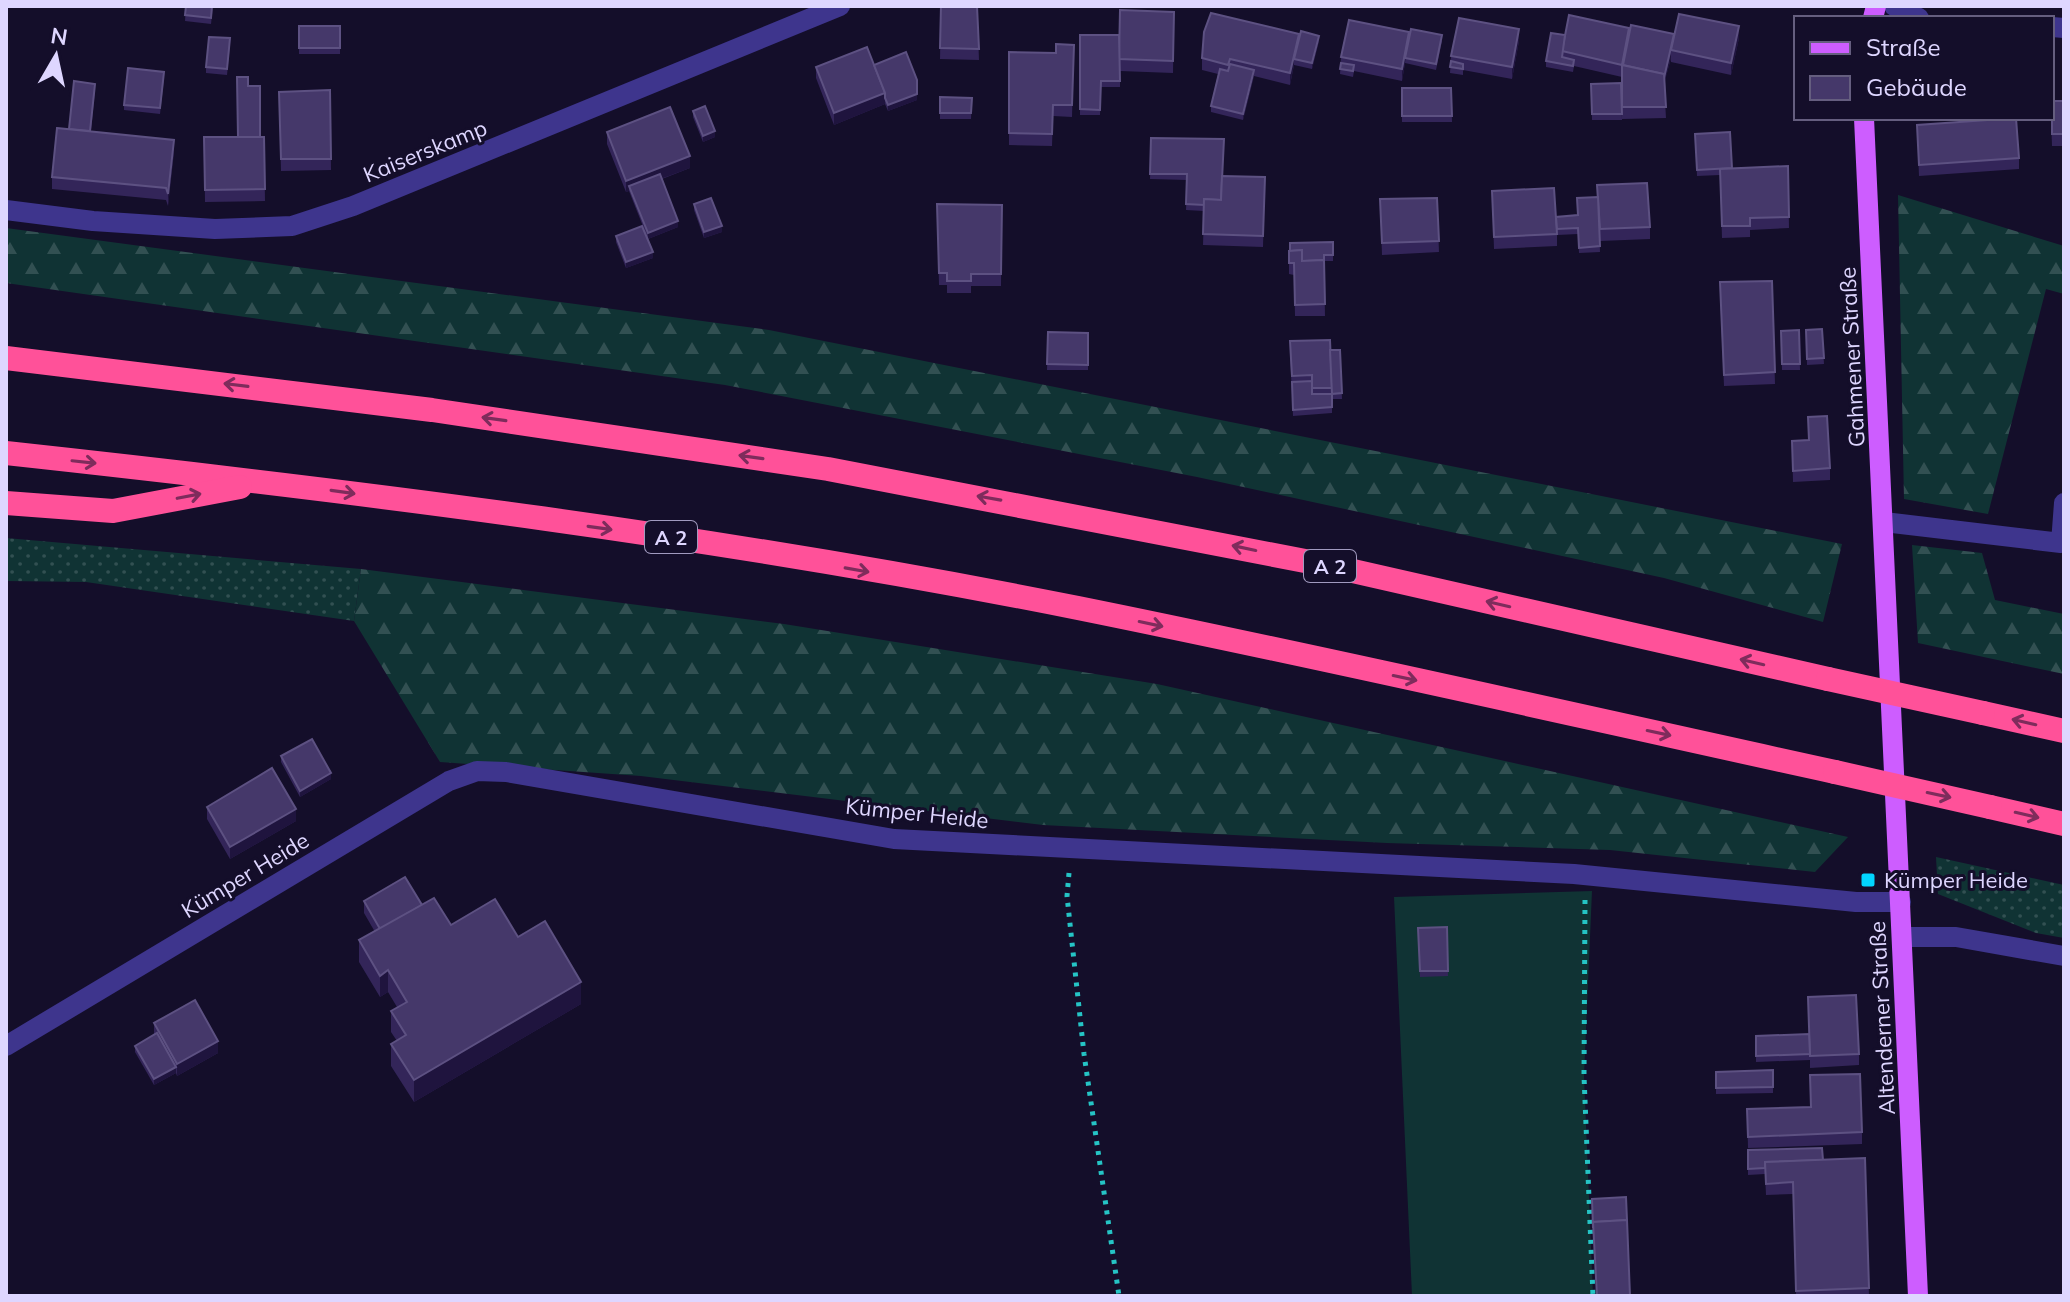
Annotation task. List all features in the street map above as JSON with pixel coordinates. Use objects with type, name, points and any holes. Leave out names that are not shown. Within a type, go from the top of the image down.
[{"type":"highway","points":[[6,349],[34,361]]},
{"type":"highway","name":"A 2","points":[[6,358],[432,410],[843,471],[1331,566],[2064,731]]},
{"type":"highway","name":"A 2","points":[[6,453],[266,482],[672,538],[1075,607],[2064,824]]},
{"type":"highway","points":[[6,503],[113,511],[266,482]]},
{"type":"main road","name":"Gahmener Straße","points":[[1864,120],[1888,593]]},
{"type":"main road","name":"Altenderner Straße","points":[[1888,593],[1918,1296]]},
{"type":"street","name":"Kaiserskamp","points":[[6,210],[93,221],[215,229],[292,226],[353,206],[840,6]]},
{"type":"street","points":[[1894,6],[1915,16]]},
{"type":"street","points":[[1884,522],[2061,543],[2064,503]]},
{"type":"street","name":"Kümper Heide","points":[[6,1046],[449,781],[477,771],[506,772],[894,839],[1071,851],[1585,875],[1856,902],[1901,902]]},
{"type":"street","points":[[1902,937],[1956,937],[2064,956]]},
{"type":"path","points":[[1071,851],[1067,896],[1071,934],[1119,1296]]},
{"type":"path","points":[[1585,875],[1584,1076],[1593,1296]]},
{"type":"green space","points":[[1898,195],[2064,246],[2064,294],[2046,289],[1988,514],[1904,499]]},
{"type":"green space","points":[[6,228],[769,330],[1842,544],[1823,622],[1664,578],[1197,477],[725,385],[6,283]]},
{"type":"green space","points":[[6,538],[361,569],[354,621],[86,582],[6,581]]},
{"type":"green space","points":[[1912,545],[1982,553],[1995,600],[2064,614],[2064,674],[1918,643]]},
{"type":"green space","points":[[361,569],[784,624],[1157,684],[1848,837],[1815,872],[1610,850],[1387,843],[1043,825],[641,776],[440,762],[354,621]]},
{"type":"green space","points":[[1936,857],[2064,885],[2064,938],[2036,933],[1938,894]]},
{"type":"green space","points":[[1592,891],[1584,1076],[1593,1296],[1412,1296],[1394,897]]},
{"type":"building","points":[[186,6],[212,6],[211,18],[185,15]]},
{"type":"building","points":[[941,6],[977,6],[979,49],[940,48]]},
{"type":"building","points":[[1120,10],[1174,12],[1173,61],[1119,59]]},
{"type":"building","points":[[1211,13],[1299,34],[1290,73],[1230,59],[1228,65],[1202,58],[1204,32]]},
{"type":"building","points":[[1679,14],[1739,26],[1731,63],[1671,50]]},
{"type":"building","points":[[1569,15],[1629,28],[1622,65],[1562,51]]},
{"type":"building","points":[[1459,18],[1519,29],[1512,67],[1451,56]]},
{"type":"building","points":[[1349,20],[1409,32],[1402,69],[1341,57]]},
{"type":"building","points":[[1631,25],[1674,34],[1664,78],[1664,74],[1623,65]]},
{"type":"building","points":[[299,26],[340,26],[340,48],[299,48]]},
{"type":"building","points":[[1411,29],[1442,35],[1436,64],[1405,58]]},
{"type":"building","points":[[1301,31],[1319,36],[1312,63],[1294,59]]},
{"type":"building","points":[[1551,33],[1565,35],[1562,57],[1574,60],[1573,66],[1546,61]]},
{"type":"building","points":[[1080,35],[1119,35],[1120,81],[1101,81],[1100,110],[1080,109]]},
{"type":"building","points":[[209,37],[230,38],[227,69],[206,67]]},
{"type":"building","points":[[1056,44],[1074,45],[1072,105],[1053,105],[1052,134],[1009,133],[1009,52],[1056,53]]},
{"type":"building","points":[[867,47],[885,93],[834,113],[816,67]]},
{"type":"building","points":[[906,52],[917,80],[917,94],[888,105],[874,65]]},
{"type":"building","points":[[1451,61],[1463,64],[1463,69],[1450,67]]},
{"type":"building","points":[[1341,63],[1354,65],[1353,71],[1340,69]]},
{"type":"building","points":[[1230,64],[1254,70],[1243,114],[1211,106],[1220,69],[1228,71]]},
{"type":"building","points":[[1622,65],[1664,74],[1666,107],[1622,107]]},
{"type":"building","points":[[128,68],[164,72],[160,108],[124,105]]},
{"type":"building","points":[[237,77],[248,77],[248,86],[260,86],[260,137],[238,137]]},
{"type":"building","points":[[74,81],[95,84],[90,131],[69,129]]},
{"type":"building","points":[[1621,83],[1622,114],[1592,114],[1591,84]]},
{"type":"building","points":[[1402,88],[1451,88],[1452,116],[1402,116]]},
{"type":"building","points":[[330,90],[331,159],[281,159],[279,92]]},
{"type":"building","points":[[940,97],[972,98],[971,113],[940,113]]},
{"type":"building","points":[[2054,101],[2064,101],[2064,134],[2052,134]]},
{"type":"building","points":[[705,106],[715,131],[703,136],[693,111]]},
{"type":"building","points":[[670,107],[690,156],[626,181],[607,132]]},
{"type":"building","points":[[2016,120],[2019,158],[1919,165],[1917,125]]},
{"type":"building","points":[[57,128],[174,140],[168,194],[166,188],[52,177]]},
{"type":"building","points":[[1730,132],[1732,168],[1697,170],[1695,134]]},
{"type":"building","points":[[204,137],[264,137],[265,189],[205,190]]},
{"type":"building","points":[[1151,138],[1224,139],[1221,200],[1204,199],[1204,205],[1186,204],[1187,174],[1150,174]]},
{"type":"building","points":[[1788,166],[1789,217],[1750,218],[1750,226],[1722,226],[1720,169]]},
{"type":"building","points":[[660,174],[678,221],[648,233],[629,186]]},
{"type":"building","points":[[1222,176],[1265,177],[1263,236],[1203,234],[1204,199],[1221,200]]},
{"type":"building","points":[[1647,183],[1650,227],[1600,229],[1597,185]]},
{"type":"building","points":[[1554,188],[1557,234],[1494,237],[1492,191]]},
{"type":"building","points":[[1598,197],[1600,246],[1579,248],[1578,228],[1557,229],[1556,217],[1578,215],[1577,198]]},
{"type":"building","points":[[711,198],[722,226],[704,232],[694,204]]},
{"type":"building","points":[[1437,198],[1439,241],[1382,243],[1380,199]]},
{"type":"building","points":[[937,204],[1002,205],[1001,274],[971,274],[971,281],[947,281],[947,273],[939,273]]},
{"type":"building","points":[[642,226],[653,252],[626,262],[616,236]]},
{"type":"building","points":[[1333,242],[1333,255],[1324,255],[1324,260],[1302,261],[1302,250],[1290,251],[1290,243]]},
{"type":"building","points":[[1302,250],[1302,261],[1324,260],[1325,304],[1295,305],[1294,263],[1289,263],[1289,251]]},
{"type":"building","points":[[1772,281],[1775,372],[1724,375],[1720,282]]},
{"type":"building","points":[[1822,329],[1824,358],[1807,359],[1806,330]]},
{"type":"building","points":[[1799,330],[1800,364],[1782,364],[1781,331]]},
{"type":"building","points":[[1048,332],[1088,333],[1088,365],[1047,364]]},
{"type":"building","points":[[1330,340],[1332,388],[1312,388],[1312,375],[1292,376],[1290,341]]},
{"type":"building","points":[[1330,350],[1340,350],[1342,393],[1332,394]]},
{"type":"building","points":[[1312,381],[1312,394],[1332,394],[1332,407],[1293,410],[1292,382]]},
{"type":"building","points":[[1827,416],[1830,468],[1793,471],[1792,441],[1809,440],[1808,417]]},
{"type":"building","points":[[312,739],[331,773],[300,791],[281,756]]},
{"type":"building","points":[[272,768],[296,809],[230,847],[207,807]]},
{"type":"building","points":[[405,877],[422,905],[380,929],[364,901]]},
{"type":"building","points":[[434,898],[451,925],[495,899],[518,937],[545,921],[581,982],[414,1080],[391,1044],[406,1035],[391,1011],[407,1002],[388,970],[380,976],[359,940]]},
{"type":"building","points":[[1447,927],[1448,971],[1420,971],[1418,928]]},
{"type":"building","points":[[1856,995],[1859,1054],[1810,1056],[1808,997]]},
{"type":"building","points":[[195,1000],[218,1041],[177,1064],[154,1023]]},
{"type":"building","points":[[157,1033],[176,1067],[154,1079],[135,1046]]},
{"type":"building","points":[[1809,1034],[1810,1054],[1756,1056],[1756,1036]]},
{"type":"building","points":[[1773,1070],[1773,1087],[1716,1088],[1716,1072]]},
{"type":"building","points":[[1860,1074],[1862,1132],[1748,1137],[1747,1109],[1811,1107],[1810,1075]]},
{"type":"building","points":[[1822,1148],[1823,1160],[1765,1162],[1765,1168],[1748,1169],[1748,1150]]},
{"type":"building","points":[[1865,1158],[1869,1288],[1796,1291],[1793,1182],[1766,1184],[1765,1162]]},
{"type":"building","points":[[1626,1197],[1627,1220],[1593,1222],[1593,1228],[1592,1199]]},
{"type":"building","points":[[1627,1220],[1630,1296],[1597,1296],[1593,1222]]},
{"type":"place","name":"Kümper Heide","points":[[1868,880]]}]
